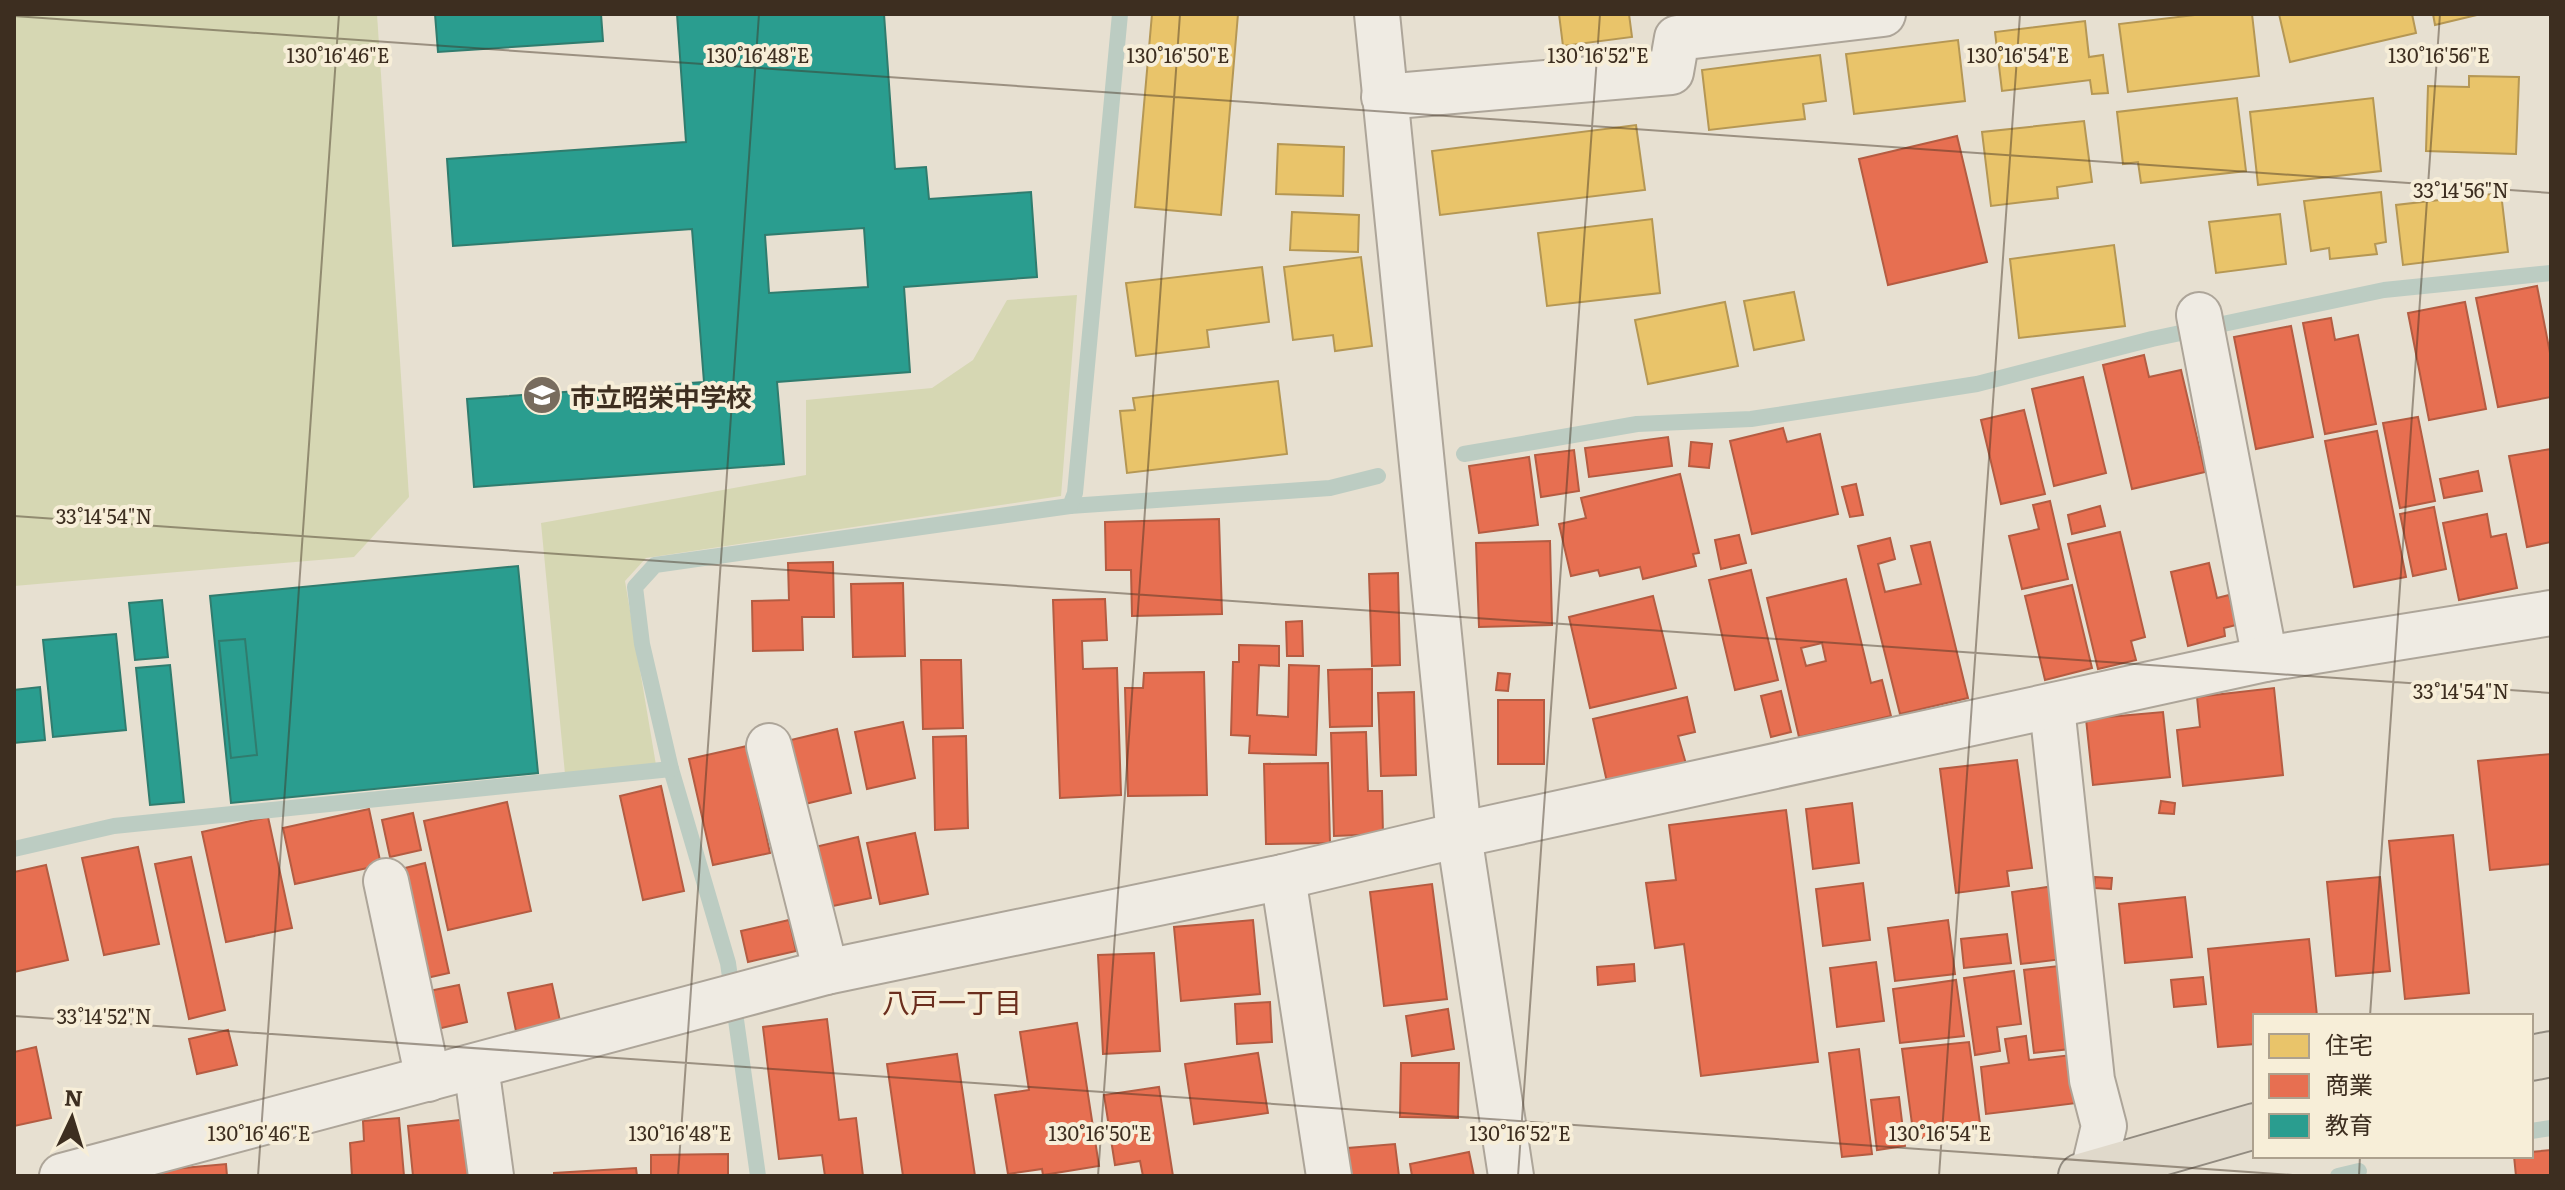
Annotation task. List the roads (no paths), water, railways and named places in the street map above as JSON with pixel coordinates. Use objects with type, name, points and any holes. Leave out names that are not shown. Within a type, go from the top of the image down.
[{"type":"highway","points":[[2088,1175],[2253,1127]]},
{"type":"street","points":[[1377,14],[1459,835],[1511,1176]]},
{"type":"street","points":[[1384,97],[1671,72],[1676,26],[1883,14]]},
{"type":"street","points":[[2201,328],[2265,659]]},
{"type":"street","points":[[62,1176],[826,972],[1283,877],[1459,835],[2265,659],[2551,613]]},
{"type":"street","points":[[2052,707],[2092,1080],[2104,1126],[2088,1175]]},
{"type":"street","points":[[769,746],[826,972]]},
{"type":"street","points":[[1283,877],[1329,1176]]},
{"type":"street","points":[[386,881],[428,1079]]},
{"type":"street","points":[[476,1066],[491,1176]]},
{"type":"waterway","points":[[14,849],[114,826],[671,769],[642,644],[635,587],[655,565],[1070,506],[1075,493],[1120,14]]},
{"type":"waterway","points":[[1464,454],[1637,424],[1751,419],[1977,384],[2152,339],[2384,290],[2551,273]]},
{"type":"waterway","points":[[1070,506],[1330,488],[1378,476]]},
{"type":"waterway","points":[[671,769],[728,963],[758,1176]]},
{"type":"waterway","points":[[2533,1131],[2551,1128]]},
{"type":"waterway","points":[[2338,1176],[2359,1171]]},
{"type":"place","name":"市立昭栄中学校","points":[[542,395]]},
{"type":"district","name":"八戸一丁目","points":[[952,1001]]}]
